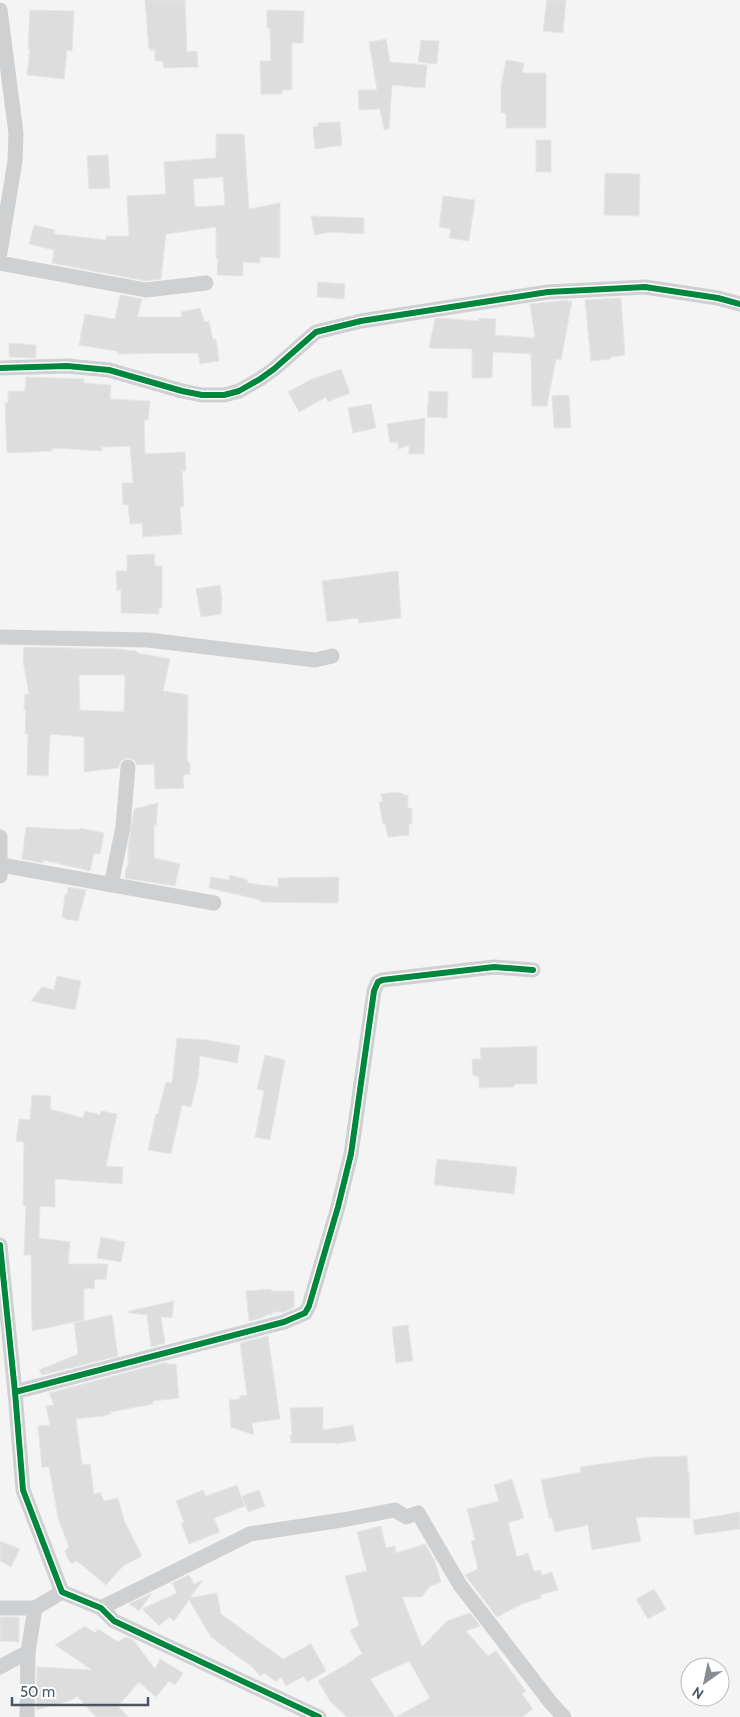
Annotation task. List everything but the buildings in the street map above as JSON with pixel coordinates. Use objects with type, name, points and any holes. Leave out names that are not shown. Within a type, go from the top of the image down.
[{"type":"street","points":[[0,10],[16,133],[15,161],[0,253]]},
{"type":"street","points":[[0,263],[146,290],[206,283]]},
{"type":"street","points":[[0,368],[67,366],[109,370],[182,391],[202,395],[224,395],[238,391],[274,370],[316,332],[361,321],[548,292],[644,287],[718,298],[740,304]]},
{"type":"street","points":[[0,637],[148,640],[315,660],[332,656]]},
{"type":"street","points":[[111,885],[123,827],[128,767]]},
{"type":"street","points":[[0,837],[0,871],[111,885],[214,903]]},
{"type":"street","points":[[15,1392],[284,1322],[304,1313],[309,1306],[338,1207],[351,1154],[374,991],[378,982],[494,967],[533,970]]},
{"type":"street","points":[[0,1246],[23,1490],[62,1592],[101,1608],[114,1621],[319,1717]]},
{"type":"street","points":[[101,1608],[250,1534],[394,1510],[406,1517],[418,1513],[460,1585],[551,1703],[564,1717]]},
{"type":"street","points":[[0,1608],[35,1608],[62,1592]]},
{"type":"street","points":[[28,1717],[28,1652],[35,1608]]},
{"type":"street","points":[[0,1667],[28,1652]]},
{"type":"cycle path","points":[[0,368],[67,366],[109,370],[182,391],[202,395],[224,395],[239,391],[260,379],[316,332],[361,321],[548,292],[645,287],[718,298],[740,304]]},
{"type":"cycle path","points":[[15,1392],[284,1322],[305,1313],[309,1306],[338,1207],[351,1154],[374,991],[378,982],[494,967],[533,970]]},
{"type":"cycle path","points":[[0,1245],[23,1490],[62,1592],[101,1608],[114,1621],[319,1717]]}]
